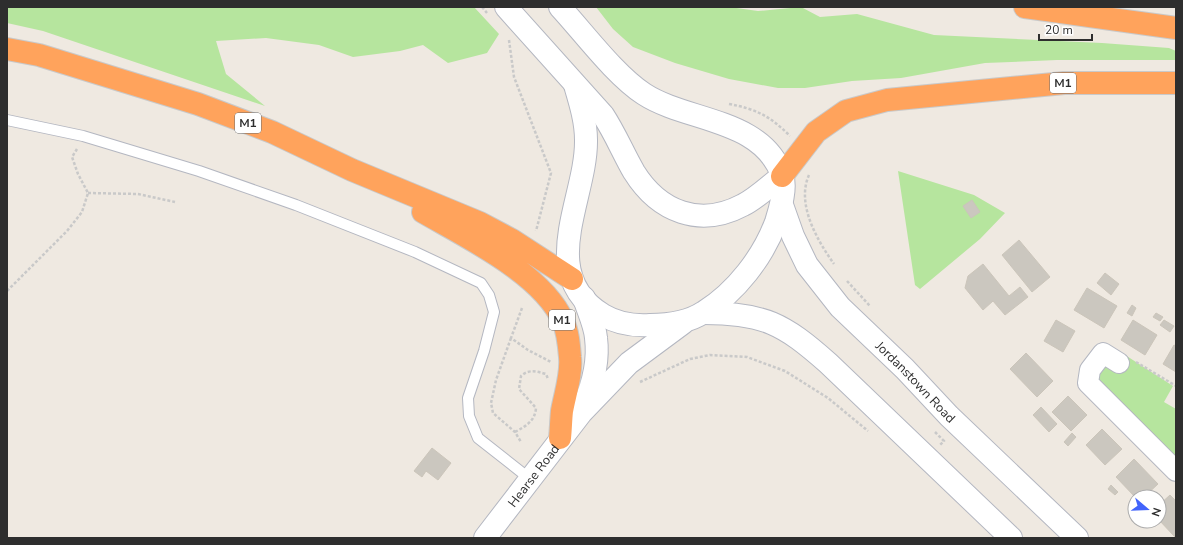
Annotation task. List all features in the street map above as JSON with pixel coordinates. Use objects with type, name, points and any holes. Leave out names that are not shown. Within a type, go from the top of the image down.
[{"type":"highway","points":[[1025,7],[1176,28]]},
{"type":"highway","name":"M1","points":[[7,49],[39,55],[198,104],[272,132],[352,170],[480,223],[512,240],[572,279]]},
{"type":"highway","name":"M1","points":[[782,176],[816,132],[846,111],[887,100],[1064,83],[1176,83]]},
{"type":"highway","name":"M1","points":[[352,170],[495,254],[537,287],[552,302],[563,320],[568,336],[571,359],[562,412],[560,438]]},
{"type":"main road","points":[[506,7],[574,85],[582,110],[586,140],[583,169],[571,218],[568,257],[572,279],[584,298],[604,316],[634,326],[659,325],[694,317],[730,313],[759,318],[781,327],[801,339],[828,363],[1012,538]]},
{"type":"main road","points":[[560,7],[625,78],[643,94],[666,106],[720,123],[754,139],[772,157],[782,176],[782,205]]},
{"type":"main road","name":"M1","points":[[574,85],[603,115],[634,172],[648,191],[661,204],[680,213],[702,216],[728,212],[745,205],[782,176]]},
{"type":"main road","name":"Hearse Road","points":[[485,538],[560,438],[581,413],[629,362],[730,292],[756,260],[772,232],[782,205]]},
{"type":"main road","name":"Jordanstown Road","points":[[782,205],[793,236],[807,265],[840,307],[905,370],[949,416],[1077,538]]},
{"type":"main road","name":"Hearse Road","points":[[581,413],[590,390],[596,366],[596,337],[584,298]]},
{"type":"street","points":[[1119,363],[1103,353],[1090,370],[1088,383],[1176,471]]},
{"type":"lane","points":[[7,120],[83,136],[199,171],[296,204],[415,252],[481,283],[489,295],[494,312],[484,351],[468,398],[468,416],[478,438],[530,479]]},
{"type":"path","points":[[505,34],[509,40],[514,77],[551,173],[535,234]]},
{"type":"path","points":[[7,291],[67,231],[82,212],[88,193],[72,158],[83,136]]},
{"type":"path","points":[[88,193],[138,194],[175,202]]},
{"type":"path","points":[[521,442],[515,432],[493,413],[491,403],[496,380],[522,308]]},
{"type":"path","points":[[511,338],[528,350],[552,363]]},
{"type":"path","points":[[1119,363],[1124,354],[1176,386]]},
{"type":"path","points":[[638,382],[690,359],[710,356],[747,357],[785,371],[828,398],[873,435]]},
{"type":"path","points":[[515,432],[531,422],[536,415],[536,408],[519,389],[521,376],[526,372],[537,371],[546,374],[549,382]]},
{"type":"green space","points":[[7,7],[474,7],[499,34],[487,53],[448,63],[423,45],[400,51],[353,57],[319,45],[266,38],[216,41],[226,74],[265,106],[43,31],[7,23]]},
{"type":"green space","points":[[596,7],[729,7],[758,11],[801,7],[820,17],[857,14],[934,35],[1102,43],[1169,48],[1176,51],[1176,60],[1057,60],[985,63],[901,78],[852,81],[805,88],[778,88],[729,79],[675,63],[633,47],[613,29]]},
{"type":"green space","points":[[898,171],[974,195],[1005,213],[980,239],[920,289],[915,285]]},
{"type":"green space","points":[[1119,351],[1173,386],[1164,402],[1176,409],[1176,459],[1095,378],[1096,366],[1112,363]]},
{"type":"building","points":[[972,200],[980,212],[971,218],[963,206]]},
{"type":"building","points":[[1019,240],[1050,277],[1032,292],[1002,255]]},
{"type":"building","points":[[983,264],[1009,296],[1020,287],[1028,297],[1005,315],[993,301],[983,310],[965,288],[968,276]]},
{"type":"building","points":[[1105,273],[1119,284],[1111,295],[1097,283]]},
{"type":"building","points":[[1087,288],[1117,306],[1104,328],[1074,310]]},
{"type":"building","points":[[1132,305],[1136,308],[1132,316],[1127,313]]},
{"type":"building","points":[[1156,313],[1163,317],[1160,321],[1153,317]]},
{"type":"building","points":[[1056,320],[1075,331],[1063,352],[1044,341]]},
{"type":"building","points":[[1133,320],[1157,335],[1145,355],[1121,340]]},
{"type":"building","points":[[1164,320],[1174,326],[1170,332],[1160,325]]},
{"type":"building","points":[[1174,345],[1176,346],[1176,372],[1163,364]]},
{"type":"building","points":[[1026,353],[1053,381],[1037,397],[1010,369]]},
{"type":"building","points":[[1068,396],[1087,415],[1071,431],[1052,412]]},
{"type":"building","points":[[1041,407],[1057,424],[1049,432],[1033,415]]},
{"type":"building","points":[[1102,429],[1122,449],[1105,465],[1086,445]]},
{"type":"building","points":[[1072,433],[1076,437],[1068,446],[1064,442]]},
{"type":"building","points":[[432,448],[451,463],[438,480],[426,471],[422,477],[414,471]]},
{"type":"building","points":[[1134,459],[1158,484],[1153,489],[1127,489],[1116,477]]},
{"type":"building","points":[[1111,485],[1118,492],[1115,495],[1108,489]]},
{"type":"building","points":[[1170,495],[1176,501],[1175,537],[1167,528],[1167,498]]}]
